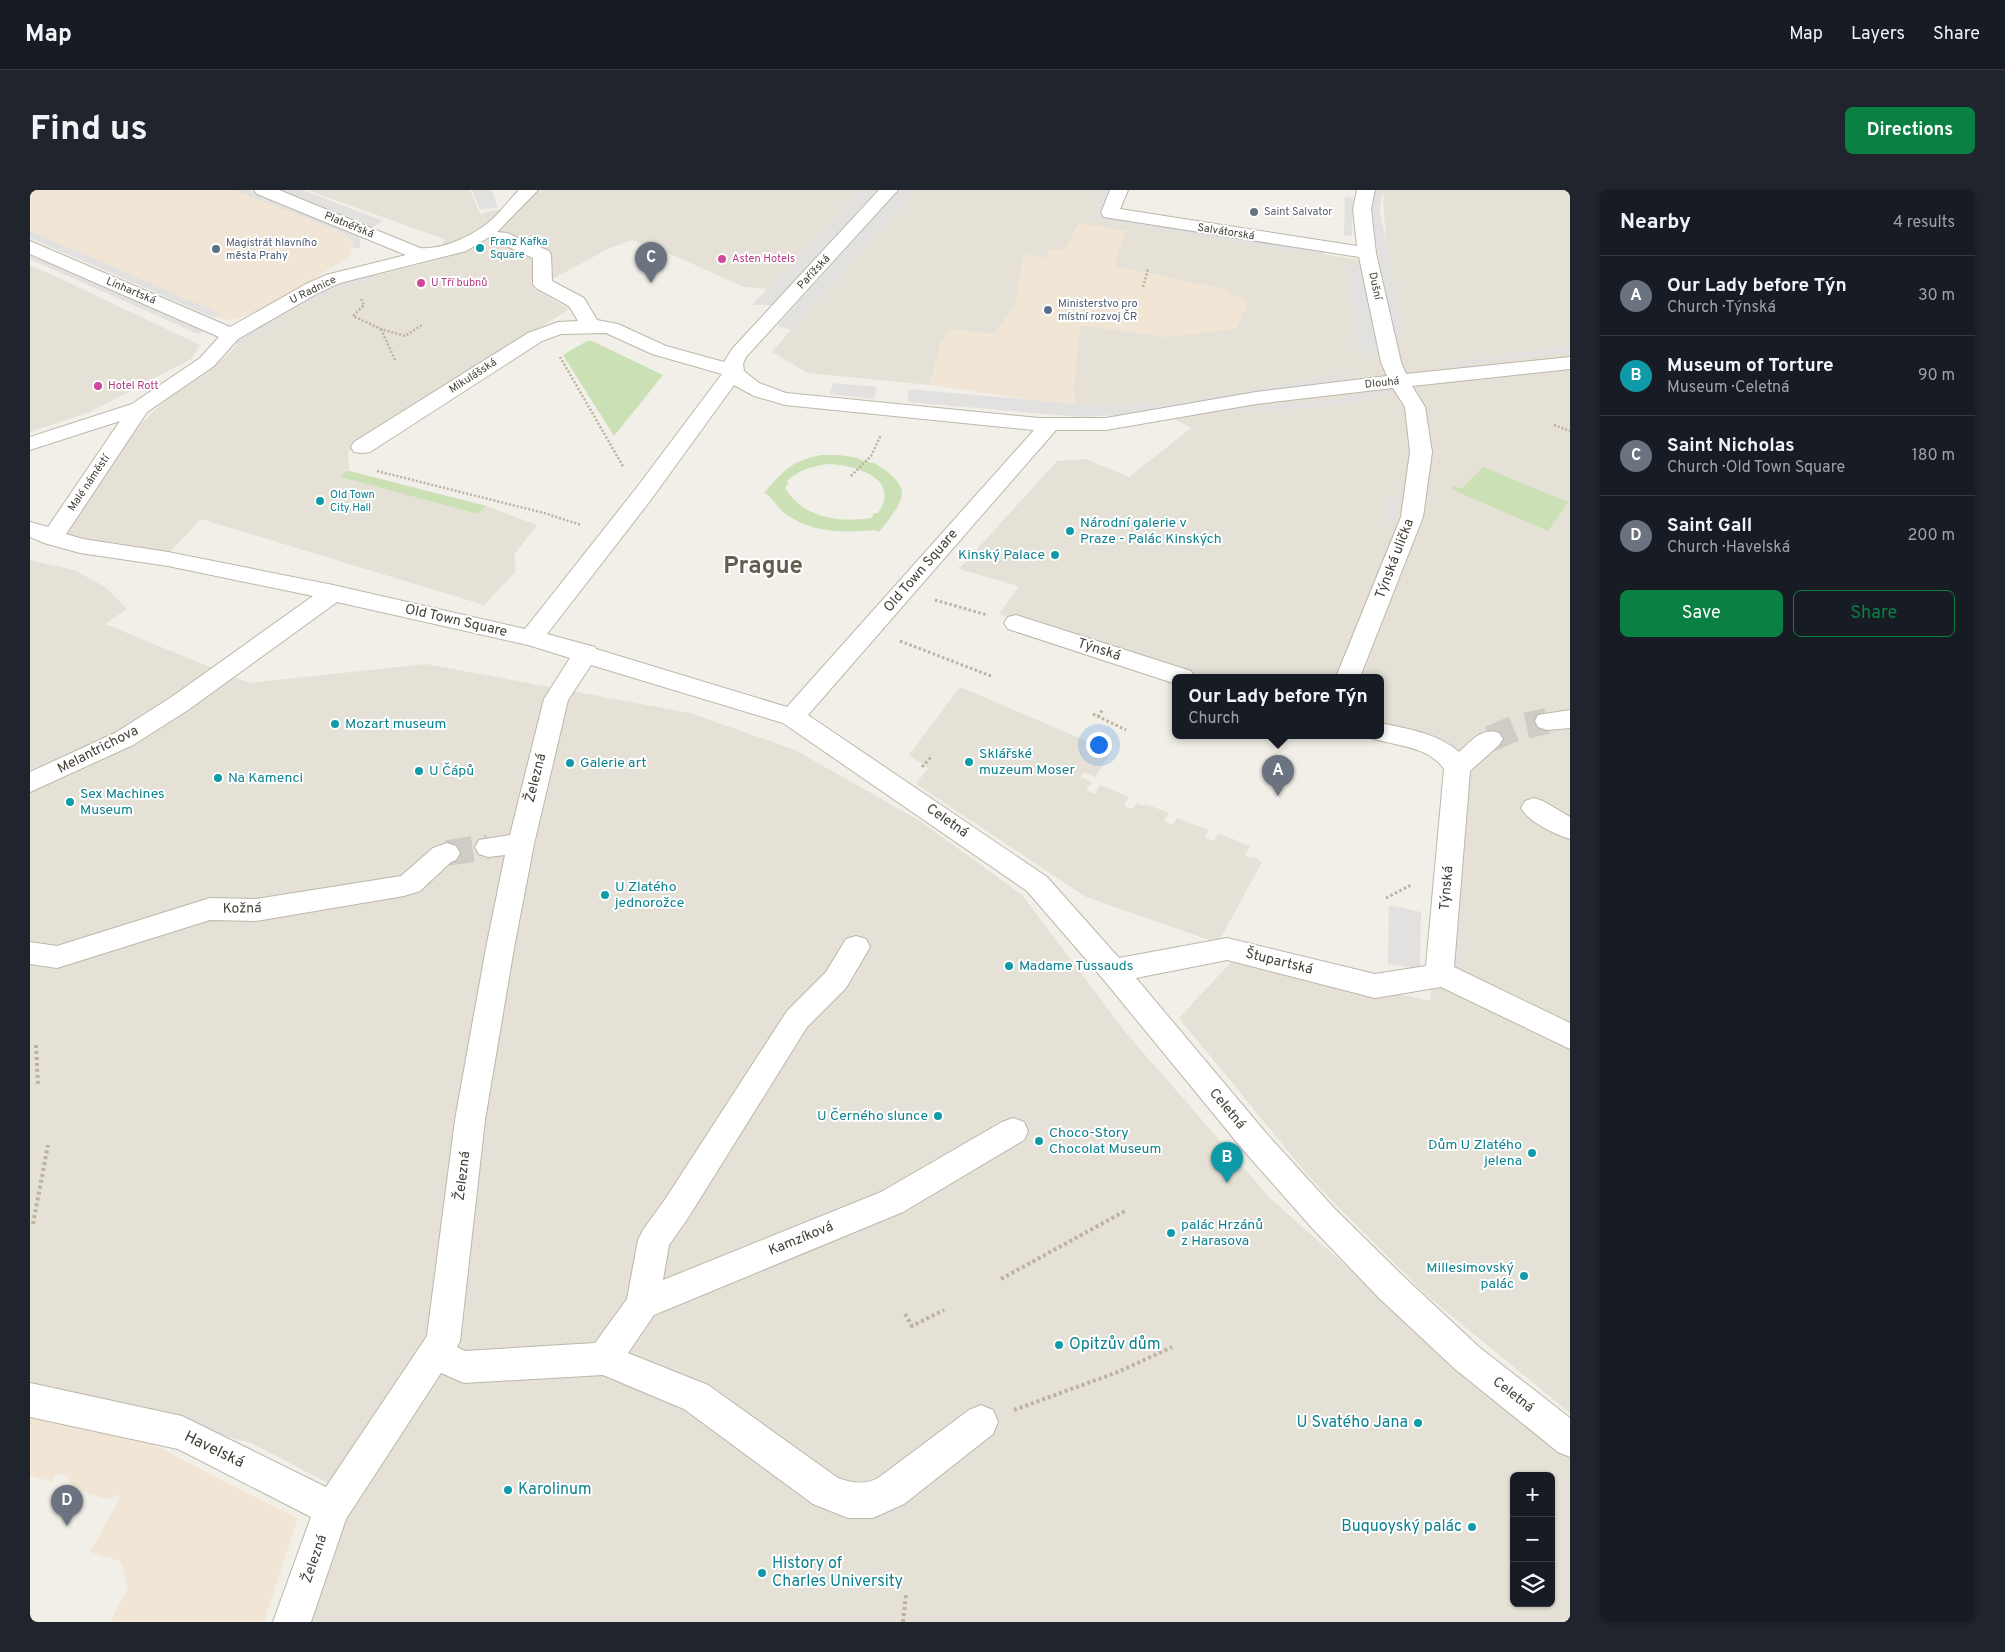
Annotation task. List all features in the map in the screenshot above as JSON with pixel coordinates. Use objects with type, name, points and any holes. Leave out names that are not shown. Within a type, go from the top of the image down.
[{"type":"street","name":"Platnéřská","points":[[263,190],[363,245],[417,253],[436,253]]},
{"type":"street","name":"U Radnice","points":[[207,362],[231,335],[313,288],[346,276],[436,253],[469,242],[495,226],[507,203],[529,190]]},
{"type":"street","name":"Pařížská","points":[[736,362],[889,190]]},
{"type":"street","name":"Salvátorská","points":[[1120,190],[1110,213],[1367,253]]},
{"type":"street","name":"Dušní","points":[[1366,190],[1362,210],[1367,253],[1391,362],[1399,381]]},
{"type":"street","points":[[501,237],[542,255],[543,284],[577,302],[590,325],[611,328],[659,350],[736,362]]},
{"type":"street","points":[[346,276],[363,245]]},
{"type":"street","name":"Linhartská","points":[[30,247],[231,335]]},
{"type":"street","name":"Mikulášská","points":[[362,447],[535,337],[558,328],[590,325]]},
{"type":"street","name":"Malé náměstí","points":[[30,444],[139,408],[207,362]]},
{"type":"street","points":[[736,362],[738,377],[756,390],[785,399],[1050,424]]},
{"type":"street","points":[[531,638],[612,534],[736,362]]},
{"type":"street","name":"Dlouhá","points":[[1050,424],[1106,424],[1264,397],[1570,363]]},
{"type":"street","name":"Týnská ulička","points":[[1349,674],[1412,517],[1421,452],[1420,432],[1415,407],[1399,381]]},
{"type":"street","name":"Malé náměstí","points":[[52,538],[139,408]]},
{"type":"street","name":"Old Town Square","points":[[792,717],[1050,424]]},
{"type":"street","points":[[30,529],[52,538]]},
{"type":"street","name":"Old Town Square","points":[[52,538],[80,546],[168,559],[334,593],[531,638],[586,654]]},
{"type":"street","name":"Melantrichova","points":[[30,783],[124,739],[190,697],[334,593]]},
{"type":"street","name":"Týnská","points":[[1016,623],[1173,674]]},
{"type":"street","points":[[586,654],[792,717]]},
{"type":"street","name":"Železná","points":[[292,1622],[332,1509],[443,1341],[470,1120],[500,948],[521,844],[556,699],[586,654]]},
{"type":"street","name":"Celetná","points":[[792,717],[912,797],[1036,884],[1113,971],[1255,1142],[1323,1218],[1391,1287],[1467,1358],[1570,1440]]},
{"type":"street","points":[[1384,733],[1437,748],[1447,755],[1457,768],[1490,739]]},
{"type":"street","name":"Týnská","points":[[1444,974],[1440,968],[1457,768]]},
{"type":"street","points":[[1534,808],[1570,829]]},
{"type":"street","points":[[488,847],[521,844]]},
{"type":"street","name":"Kožná","points":[[30,953],[57,957],[210,909],[256,910],[404,886],[410,884],[442,855],[447,853]]},
{"type":"street","points":[[604,1359],[642,1304],[654,1240],[677,1208],[797,1019],[836,980],[856,947]]},
{"type":"street","name":"Štupartská","points":[[1113,971],[1227,949],[1375,986],[1444,974]]},
{"type":"street","points":[[1444,974],[1472,990],[1570,1037]]},
{"type":"street","name":"Kamzíková","points":[[642,1304],[892,1202],[1013,1131]]},
{"type":"street","points":[[435,1354],[464,1367],[604,1359],[696,1397],[826,1491],[848,1500],[873,1500],[891,1491],[981,1422]]},
{"type":"street","name":"Havelská","points":[[30,1400],[182,1434],[332,1509]]},
{"type":"path","points":[[1143,287],[1148,269]]},
{"type":"path","points":[[358,312],[353,316],[381,329],[405,336],[422,325]]},
{"type":"path","points":[[381,329],[395,360]]},
{"type":"path","points":[[558,353],[573,383],[627,472]]},
{"type":"path","points":[[1554,425],[1570,430]]},
{"type":"path","points":[[851,476],[870,456],[882,433]]},
{"type":"path","points":[[362,447],[356,454],[356,461],[382,474],[544,513],[612,534]]},
{"type":"path","points":[[903,590],[1016,623]]},
{"type":"path","points":[[870,629],[991,676]]},
{"type":"path","points":[[1098,717],[1103,709]]},
{"type":"path","points":[[1093,714],[1126,730]]},
{"type":"path","points":[[36,1045],[38,1085]]},
{"type":"path","points":[[33,1224],[48,1145]]},
{"type":"path","points":[[1001,1279],[1125,1211]]},
{"type":"path","points":[[906,1314],[912,1326],[944,1310]]},
{"type":"path","points":[[981,1422],[1118,1372],[1172,1347]]},
{"type":"path","points":[[903,1622],[906,1595]]},
{"type":"shaded area","name":"Magistrát hlavního města Prahy","points":[[30,190],[239,190],[354,237],[349,257],[258,312],[226,321],[30,238]]},
{"type":"shaded area","points":[[234,190],[249,190],[343,227],[360,239],[360,248],[353,248],[352,240],[341,232]]},
{"type":"shaded area","points":[[274,190],[303,190],[383,221],[372,228]]},
{"type":"shaded area","points":[[307,190],[470,190],[480,214],[525,203],[538,190],[861,190],[769,289],[744,287],[668,253],[666,254],[632,240],[608,249],[534,289],[570,309],[424,399],[348,452],[349,471],[486,506],[537,525],[514,555],[516,571],[484,605],[201,519],[167,555],[64,537],[68,526],[125,440],[162,403],[223,359],[247,335],[335,286],[440,259],[444,239]]},
{"type":"shaded area","points":[[472,190],[492,190],[498,208],[480,209]]},
{"type":"shaded area","points":[[860,190],[877,190],[772,305],[752,305]]},
{"type":"shaded area","points":[[899,190],[917,190],[792,330],[777,326]]},
{"type":"shaded area","points":[[910,190],[1108,190],[1098,220],[1388,264],[1383,201],[1385,190],[1570,190],[1570,1413],[1425,1294],[1311,1179],[1179,1018],[1236,957],[1430,1001],[1447,762],[1427,749],[1384,738],[1384,674],[1183,674],[999,614],[1019,586],[959,569],[1057,461],[1085,459],[1129,477],[1191,428],[1150,406],[1078,407],[1073,392],[1080,325],[1168,337],[1226,290],[1114,266],[1114,263],[1079,223],[1064,251],[1045,258],[1024,255],[1015,306],[995,334],[931,377],[930,385],[808,373],[772,352]]},
{"type":"shaded area","points":[[1104,190],[1112,190],[1101,216],[1323,251],[1322,256],[1091,219]]},
{"type":"shaded area","points":[[1374,190],[1386,190],[1382,196],[1380,211],[1405,339],[1394,338],[1369,207]]},
{"type":"shaded area","points":[[1345,197],[1353,198],[1352,236],[1344,235]]},
{"type":"shaded area","points":[[1079,223],[1126,231],[1114,266],[1226,290],[1248,303],[1236,329],[1168,337],[1080,325],[1073,392],[1078,407],[930,385],[940,343],[951,329],[996,334],[1015,306],[1024,255],[1045,258],[1049,250],[1064,251]]},
{"type":"shaded area","points":[[30,231],[221,314],[214,318],[30,238]]},
{"type":"shaded area","points":[[30,252],[205,329],[198,334],[30,259]]},
{"type":"shaded area","points":[[1363,263],[1378,350],[1359,355],[1345,267]]},
{"type":"shaded area","points":[[30,266],[200,345],[191,359],[90,412],[30,432]]},
{"type":"shaded area","points":[[374,273],[377,277],[336,289],[291,311],[240,345],[232,343],[268,317],[329,287]]},
{"type":"shaded area","points":[[1570,346],[1570,352],[1451,367],[1447,363]]},
{"type":"shaded area","points":[[1349,373],[1354,378],[1187,407],[1121,415],[1081,417],[907,402],[909,389],[1089,405],[1175,403]]},
{"type":"shaded area","points":[[833,383],[877,387],[874,399],[830,394]]},
{"type":"shaded area","points":[[1384,388],[1389,393],[1339,406],[1234,413],[1232,409],[1338,399]]},
{"type":"shaded area","points":[[1389,494],[1402,497],[1392,525],[1383,523]]},
{"type":"shaded area","points":[[30,560],[74,570],[105,587],[127,609],[105,624],[249,683],[426,664],[690,713],[795,750],[920,821],[1022,895],[1126,1033],[1271,1199],[1510,1412],[1570,1455],[1570,1622],[309,1622],[353,1496],[251,1443],[118,1407],[30,1392]]},
{"type":"shaded area","points":[[960,687],[1101,747],[1100,749],[1110,754],[1095,777],[1084,772],[1081,777],[1092,782],[1086,790],[1095,794],[1100,785],[1129,797],[1124,806],[1128,808],[1132,809],[1137,803],[1142,806],[1146,804],[1169,813],[1164,821],[1173,825],[1177,818],[1208,830],[1205,838],[1214,841],[1218,833],[1250,846],[1245,855],[1251,858],[1254,857],[1262,862],[1218,943],[1086,897],[916,784],[928,768],[909,755]]},
{"type":"shaded area","points":[[1389,905],[1421,912],[1420,969],[1388,964]]},
{"type":"shaded area","points":[[1448,918],[1461,921],[1460,970],[1448,968]]},
{"type":"shaded area","points":[[30,1410],[49,1412],[154,1445],[298,1519],[264,1622],[110,1622],[128,1587],[121,1562],[90,1552],[120,1498],[116,1494],[110,1500],[68,1487],[70,1483],[68,1476],[59,1474],[54,1477],[52,1482],[30,1475]]},
{"type":"green space","points":[[587,341],[592,341],[663,375],[614,436],[563,355]]},
{"type":"green space","points":[[839,455],[859,458],[873,462],[887,471],[896,480],[901,487],[900,502],[879,532],[874,530],[838,531],[815,528],[793,519],[764,493],[788,468],[811,457]],"holes":[[[829,464],[862,471],[880,482],[884,491],[884,501],[878,513],[875,513],[871,518],[847,520],[823,516],[802,506],[785,488],[789,483],[786,482],[795,474],[806,469]]]},
{"type":"green space","points":[[1483,467],[1568,502],[1548,531],[1451,489],[1453,486],[1461,489]]},
{"type":"green space","points":[[346,471],[486,506],[478,514],[341,477]]},
{"type":"tunnel","points":[[1490,739],[1515,728],[1547,721]]},
{"type":"tunnel","points":[[447,853],[488,847]]},
{"type":"place","name":"Saint Salvator","points":[[1254,212]]},
{"type":"place","name":"Franz Kafka Square","points":[[480,248]]},
{"type":"place","name":"Magistrát hlavního města Prahy","points":[[216,249]]},
{"type":"place","name":"Asten Hotels","points":[[722,259]]},
{"type":"place","name":"U Tří bubnů","points":[[421,283]]},
{"type":"place","name":"Saint Nicholas","points":[[651,283]]},
{"type":"place","name":"Ministerstvo pro místní rozvoj ČR","points":[[1048,310]]},
{"type":"place","name":"Hotel Rott","points":[[98,386]]},
{"type":"place","name":"Old Town City Hall","points":[[320,501]]},
{"type":"place","name":"Národní galerie v Praze - Palác Kinských","points":[[1070,531]]},
{"type":"place","name":"Kinský Palace","points":[[1055,555]]},
{"type":"place","name":"Mozart museum","points":[[335,724]]},
{"type":"place","name":"Sklářské muzeum Moser","points":[[969,762]]},
{"type":"place","name":"Galerie art","points":[[570,763]]},
{"type":"place","name":"U Čápů","points":[[419,771]]},
{"type":"place","name":"Na Kamenci","points":[[218,778]]},
{"type":"place","name":"Our Lady before Týn","points":[[1278,796]]},
{"type":"place","name":"Sex Machines Museum","points":[[70,802]]},
{"type":"place","name":"U Zlatého jednorožce","points":[[605,895]]},
{"type":"place","name":"Madame Tussauds","points":[[1009,966]]},
{"type":"place","name":"U Černého slunce","points":[[938,1116]]},
{"type":"place","name":"Choco-Story Chocolat Museum","points":[[1039,1141]]},
{"type":"place","name":"Dům U Zlatého jelena","points":[[1532,1153]]},
{"type":"place","name":"Museum of Torture","points":[[1227,1183]]},
{"type":"place","name":"palác Hrzánů z Harasova","points":[[1171,1233]]},
{"type":"place","name":"Millesimovský palác","points":[[1524,1276]]},
{"type":"place","name":"Opitzův dům","points":[[1059,1345]]},
{"type":"place","name":"U Svatého Jana","points":[[1418,1423]]},
{"type":"place","name":"Karolinum","points":[[508,1490]]},
{"type":"place","name":"Saint Gall","points":[[67,1526]]},
{"type":"place","name":"Buquoyský palác","points":[[1472,1527]]},
{"type":"place","name":"History of Charles University","points":[[762,1573]]},
{"type":"district","name":"Prague","points":[[763,567]]}]
